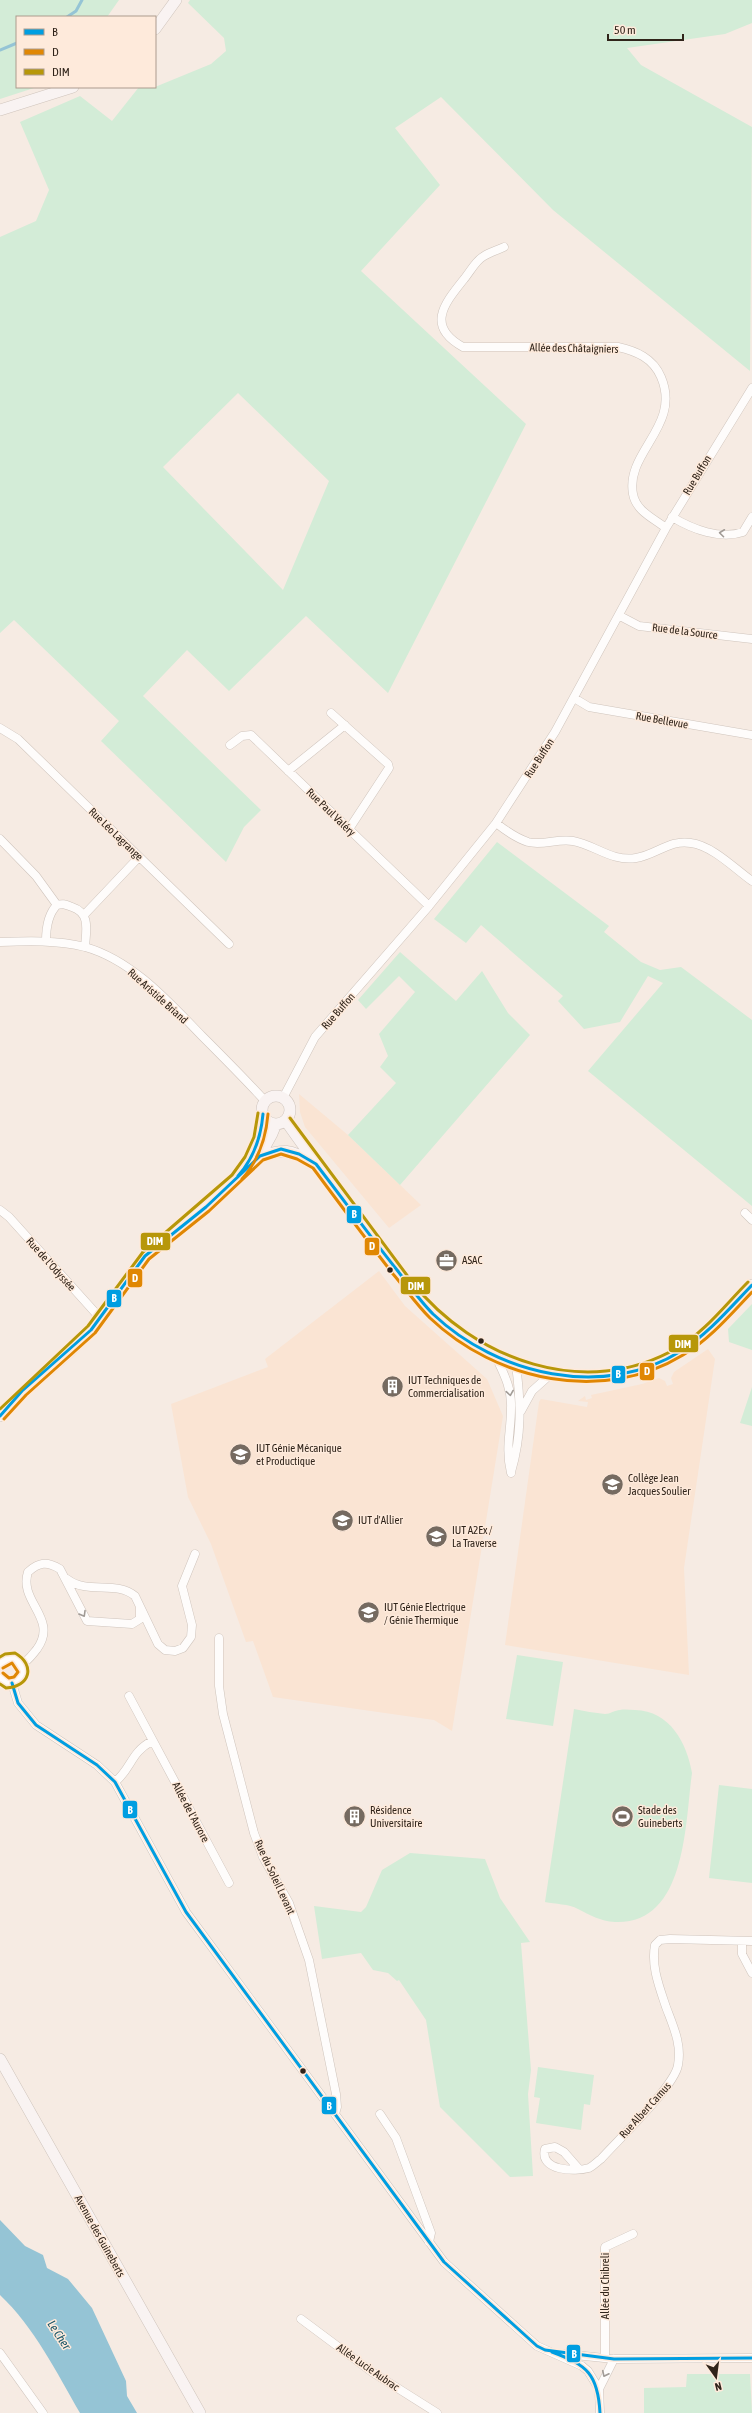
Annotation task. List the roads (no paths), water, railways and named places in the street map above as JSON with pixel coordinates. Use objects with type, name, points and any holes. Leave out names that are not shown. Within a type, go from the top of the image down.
[{"type":"main road","points":[[156,29],[176,0]]},
{"type":"main road","points":[[0,110],[70,88]]},
{"type":"main road","points":[[0,1416],[22,1391],[101,1319],[145,1256],[206,1206],[260,1156],[290,1109],[283,1098],[276,1096],[265,1101],[262,1131],[254,1151],[241,1173]]},
{"type":"main road","points":[[263,1114],[268,1121],[281,1122],[316,1164],[419,1300],[440,1320],[496,1357],[516,1365],[551,1374],[592,1378],[629,1373],[661,1362],[697,1340],[752,1285]]},
{"type":"main road","points":[[260,1156],[282,1149],[299,1154],[316,1164]]},
{"type":"main road","name":"Avenue des Guineberts","points":[[0,2059],[200,2413]]},
{"type":"street","name":"Allée des Châtaigniers","points":[[504,247],[483,256],[444,304],[441,318],[444,330],[452,341],[462,347],[618,347],[633,350],[650,361],[660,373],[666,388],[666,404],[664,416],[637,466],[632,482],[633,494],[644,513],[666,528]]},
{"type":"street","name":"Rue Buffon","points":[[283,1098],[315,1037],[429,906],[496,823],[556,732],[620,616],[672,517],[752,388]]},
{"type":"street","points":[[672,517],[694,530],[735,535],[743,532],[752,517]]},
{"type":"street","name":"Rue de la Source","points":[[620,616],[639,626],[752,639]]},
{"type":"street","name":"Rue Bellevue","points":[[574,698],[589,707],[752,735]]},
{"type":"street","points":[[331,713],[388,764],[389,768],[349,829]]},
{"type":"street","points":[[288,771],[345,725]]},
{"type":"street","name":"Rue Léo Lagrange","points":[[0,728],[18,739],[228,944]]},
{"type":"street","name":"Rue Paul Valéry","points":[[230,745],[242,736],[251,735],[429,906]]},
{"type":"street","points":[[496,823],[515,837],[529,842],[573,841],[623,859],[637,858],[679,842],[692,843],[704,847],[752,881]]},
{"type":"street","points":[[0,840],[36,876],[57,905]]},
{"type":"street","points":[[84,915],[139,857]]},
{"type":"street","points":[[46,941],[46,930],[52,910],[57,905],[63,903],[78,909],[84,915],[87,922],[85,947]]},
{"type":"street","name":"Rue Aristide Briand","points":[[0,942],[46,941],[85,947],[112,958],[132,971],[174,1008],[265,1101]]},
{"type":"street","name":"Rue de l'Odyssée","points":[[0,1210],[9,1217],[101,1319]]},
{"type":"street","points":[[745,1213],[752,1220]]},
{"type":"street","points":[[496,1357],[507,1380],[510,1394],[511,1408],[506,1454],[510,1473],[516,1456],[521,1411],[516,1365]]},
{"type":"street","points":[[521,1411],[532,1391],[551,1374]]},
{"type":"street","points":[[66,1578],[76,1586],[123,1589],[129,1591],[135,1596],[158,1644],[165,1650],[179,1650],[189,1642],[192,1625],[182,1586],[195,1554]]},
{"type":"street","points":[[0,1677],[4,1681],[12,1683],[22,1676],[22,1664],[42,1642],[45,1630],[26,1588],[28,1572],[35,1565],[43,1563],[52,1564],[60,1569],[87,1621],[132,1624],[151,1631]]},
{"type":"street","points":[[132,1624],[140,1619],[140,1607]]},
{"type":"street","name":"Rue du Soleil Levant","points":[[219,1638],[219,1686],[223,1714],[254,1833],[263,1857],[289,1903],[309,1960],[336,2094],[337,2108],[335,2114]]},
{"type":"street","points":[[0,1663],[12,1658],[22,1664]]},
{"type":"street","points":[[12,1683],[18,1703],[36,1725],[97,1765],[115,1782],[186,1912],[444,2262],[537,2346],[582,2366],[588,2371],[599,2389]]},
{"type":"street","name":"Allée de l'Aurore","points":[[129,1696],[229,1883]]},
{"type":"street","points":[[115,1782],[124,1773],[136,1752],[152,1741]]},
{"type":"street","name":"Rue Albert Camus","points":[[578,2168],[588,2168],[602,2158],[675,2076],[678,2066],[678,2038],[654,1969],[655,1945],[660,1940],[742,1941]]},
{"type":"street","points":[[752,1941],[742,1941],[742,1954],[752,1973]]},
{"type":"street","points":[[380,2114],[396,2138],[431,2233],[429,2242]]},
{"type":"street","name":"Allée du Chibreli","points":[[605,2357],[605,2247],[633,2234]]},
{"type":"street","name":"Allée Lucie Aubrac","points":[[301,2319],[372,2372],[437,2413]]},
{"type":"street","points":[[0,2353],[43,2413]]},
{"type":"street","points":[[554,2353],[614,2359],[752,2358]]},
{"type":"street","points":[[600,2413],[599,2389],[614,2359]]},
{"type":"water","name":"Le Cher","points":[[0,2220],[25,2246],[43,2255],[47,2268],[68,2279],[92,2308],[126,2381],[127,2396],[137,2413],[80,2413],[54,2367],[24,2321],[0,2295]]},
{"type":"waterway","points":[[68,16],[76,11],[82,0]]},
{"type":"waterway","points":[[0,50],[16,43]]},
{"type":"place","name":"ASAC","points":[[446,1260]]},
{"type":"place","name":"IUT Techniques de Commercialisation","points":[[393,1386]]},
{"type":"place","name":"IUT Génie Mécanique et Productique","points":[[240,1454]]},
{"type":"place","name":"Collège Jean Jacques Soulier","points":[[612,1484]]},
{"type":"place","name":"IUT d'Allier","points":[[343,1520]]},
{"type":"place","name":"IUT A2Ex / La Traverse","points":[[437,1536]]},
{"type":"place","name":"IUT Génie Electrique / Génie Thermique","points":[[369,1613]]},
{"type":"place","name":"Résidence Universitaire","points":[[355,1816]]},
{"type":"place","name":"Stade des Guineberts","points":[[623,1816]]}]
